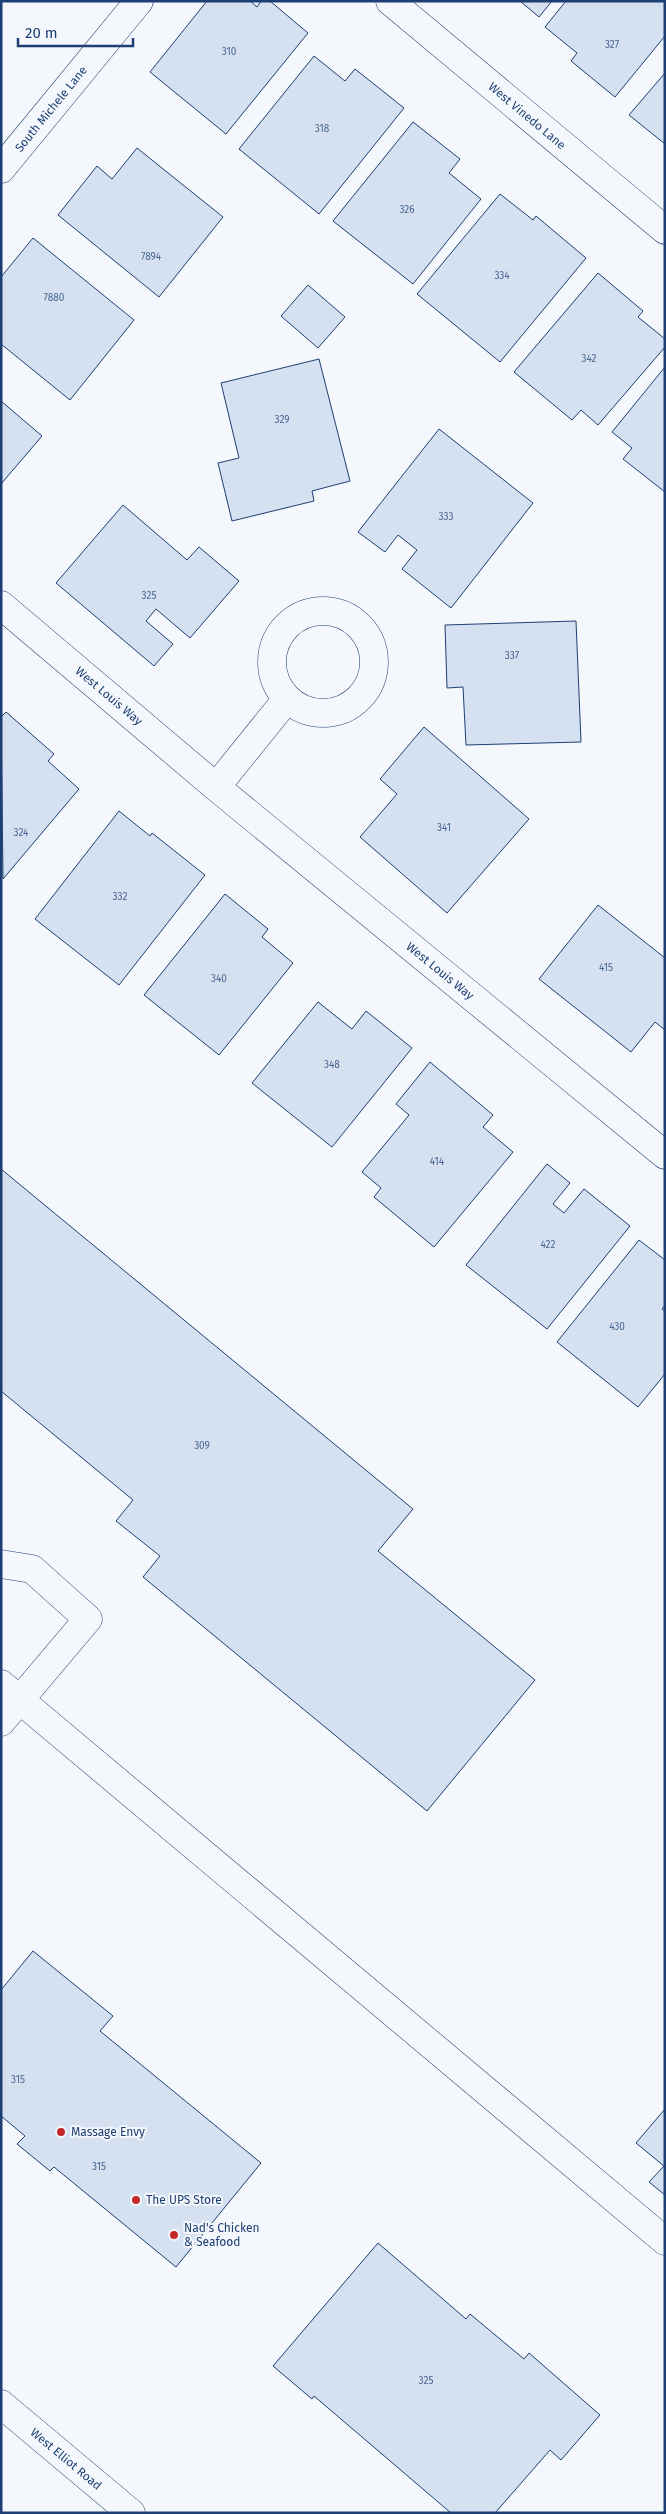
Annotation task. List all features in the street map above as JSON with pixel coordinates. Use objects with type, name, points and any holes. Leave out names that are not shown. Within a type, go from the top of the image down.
[{"type":"street","name":"South Michele Lane","points":[[1,170],[139,1]]},
{"type":"street","name":"West Vinedo Lane","points":[[390,1],[665,230]]},
{"type":"street","name":"West Louis Way","points":[[1,605],[216,787],[665,1155]]},
{"type":"street","points":[[216,787],[287,699]]},
{"type":"street","points":[[1,1564],[32,1569],[88,1619],[11,1692],[1,1722]]},
{"type":"street","points":[[11,1692],[665,2241]]},
{"type":"street","name":"West Elliot Road","points":[[1,2404],[131,2513]]},
{"type":"building","points":[[207,1],[250,1],[257,7],[261,1],[270,1],[308,33],[226,134],[150,72]]},
{"type":"building","points":[[520,1],[552,1],[539,17]]},
{"type":"building","points":[[566,1],[665,1],[665,36],[615,97],[571,61],[577,53],[545,27]]},
{"type":"building","points":[[314,56],[345,81],[355,69],[404,108],[319,214],[239,149]]},
{"type":"building","points":[[665,73],[665,144],[629,115]]},
{"type":"building","points":[[413,122],[460,159],[449,173],[481,199],[413,284],[333,221]]},
{"type":"building","points":[[137,148],[223,217],[159,297],[58,215],[97,166],[112,179]]},
{"type":"building","points":[[500,194],[533,220],[536,216],[586,258],[500,362],[417,294]]},
{"type":"building","points":[[33,238],[134,320],[70,400],[1,344],[1,277]]},
{"type":"building","points":[[598,273],[643,311],[638,317],[665,339],[665,347],[598,425],[581,410],[572,420],[514,372]]},
{"type":"building","points":[[308,285],[345,317],[318,348],[281,316]]},
{"type":"building","points":[[319,359],[350,481],[312,491],[314,501],[232,521],[218,463],[239,458],[221,383]]},
{"type":"building","points":[[665,367],[665,492],[623,459],[632,448],[612,432]]},
{"type":"building","points":[[1,401],[42,436],[1,484]]},
{"type":"building","points":[[439,429],[533,503],[451,608],[402,569],[417,550],[398,535],[385,552],[358,532]]},
{"type":"building","points":[[123,505],[187,560],[199,547],[239,581],[190,638],[156,609],[146,621],[173,644],[154,666],[56,583]]},
{"type":"building","points":[[576,621],[581,742],[466,745],[463,687],[447,688],[445,625]]},
{"type":"building","points":[[6,712],[54,754],[48,761],[79,789],[3,879],[1,717]]},
{"type":"building","points":[[424,727],[529,819],[447,913],[360,837],[397,794],[380,779]]},
{"type":"building","points":[[119,811],[150,836],[152,833],[205,875],[119,985],[35,919]]},
{"type":"building","points":[[225,894],[268,929],[262,937],[293,963],[219,1055],[144,995]]},
{"type":"building","points":[[598,905],[665,958],[665,1030],[655,1022],[631,1052],[539,979]]},
{"type":"building","points":[[318,1002],[352,1029],[366,1011],[412,1048],[332,1147],[252,1083]]},
{"type":"building","points":[[430,1062],[493,1115],[483,1127],[513,1152],[434,1247],[374,1197],[381,1188],[362,1172],[409,1115],[396,1104]]},
{"type":"building","points":[[547,1164],[570,1183],[553,1204],[564,1213],[584,1189],[630,1226],[547,1329],[466,1265]]},
{"type":"building","points":[[1,1169],[413,1509],[378,1551],[535,1680],[427,1811],[143,1577],[160,1556],[116,1521],[133,1500],[1,1391]]},
{"type":"building","points":[[639,1240],[665,1260],[665,1305],[662,1309],[665,1311],[665,1374],[638,1407],[557,1342]]},
{"type":"building","points":[[33,1951],[113,2016],[100,2031],[261,2163],[176,2267],[54,2167],[50,2171],[17,2144],[25,2136],[1,2116],[1,1990]]},
{"type":"building","points":[[665,2109],[665,2195],[649,2182],[664,2166],[636,2143]]},
{"type":"building","points":[[378,2243],[466,2319],[470,2314],[524,2359],[529,2353],[600,2415],[561,2460],[550,2450],[495,2513],[451,2513],[314,2396],[312,2399],[273,2366]]},
{"type":"place","name":"Massage Envy","points":[[61,2132]]},
{"type":"place","name":"The UPS Store","points":[[136,2200]]},
{"type":"place","name":"Nad's Chicken & Seafood","points":[[174,2235]]}]
